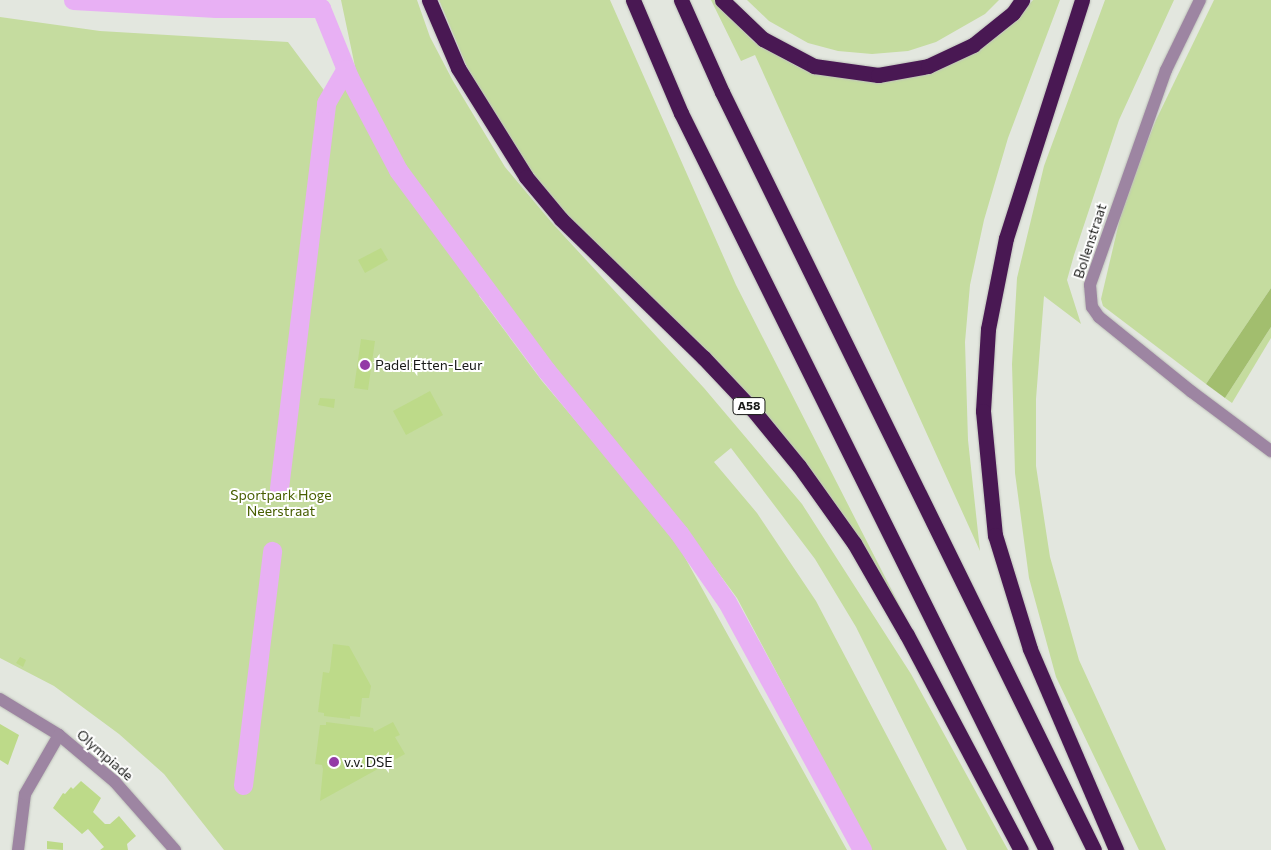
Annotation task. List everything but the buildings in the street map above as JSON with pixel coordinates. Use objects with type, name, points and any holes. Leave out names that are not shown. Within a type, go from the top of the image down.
[{"type":"highway","name":"A58","points":[[428,0],[458,68],[526,177],[561,219],[703,356],[753,410],[799,466],[854,543],[907,635],[1021,850]]},
{"type":"highway","points":[[632,0],[681,113],[1046,850]]},
{"type":"highway","points":[[681,0],[722,92],[1094,850]]},
{"type":"highway","points":[[722,0],[762,39],[814,66],[878,75],[928,66],[973,45],[1012,13],[1022,0]]},
{"type":"highway","points":[[1082,0],[1006,238],[988,330],[983,411],[995,535],[1030,650],[1116,850]]},
{"type":"street","name":"Bollenstraat","points":[[1200,0],[1166,70],[1093,276],[1090,285],[1092,307],[1099,318],[1176,380],[1271,451]]},
{"type":"street","name":"Olympiade","points":[[0,699],[59,735],[115,782],[175,850]]},
{"type":"street","points":[[18,850],[25,794],[59,735]]},
{"type":"green space","points":[[341,0],[417,0],[430,37],[453,81],[505,167],[553,224],[704,388],[802,504],[911,674],[1008,850],[967,850],[856,627],[815,559],[731,448],[714,462],[757,513],[816,601],[947,850],[871,850],[737,598],[681,522],[554,366],[393,152],[357,76]]},
{"type":"green space","points":[[439,0],[610,0],[736,285],[912,630],[802,463],[546,192],[516,151],[467,67]]},
{"type":"green space","points":[[711,0],[715,0],[754,42],[798,67],[834,76],[973,52],[1001,34],[1033,0],[1060,0],[1008,138],[984,220],[970,285],[965,342],[968,440],[980,551],[755,55],[741,61]]},
{"type":"green space","points":[[747,0],[999,0],[985,14],[936,42],[908,51],[872,54],[838,51],[808,43],[769,21]]},
{"type":"green space","points":[[1105,0],[1174,0],[1119,120],[1074,255],[1067,280],[1081,324],[1044,296],[1036,399],[1036,466],[1050,557],[1079,660],[1166,850],[1139,850],[1056,677],[1029,578],[1015,473],[1012,364],[1017,278],[1044,166]]},
{"type":"green space","points":[[1214,0],[1271,0],[1271,288],[1206,384],[1103,306],[1101,299],[1125,197],[1156,120]]},
{"type":"green space","name":"Sportpark Hoge Neerstraat","points":[[0,17],[100,31],[288,42],[332,101],[341,85],[347,81],[352,84],[386,157],[486,292],[479,296],[542,381],[673,536],[847,850],[224,850],[164,774],[119,734],[54,686],[0,658]]},
{"type":"green space","points":[[1271,288],[1271,327],[1225,398],[1206,384]]},
{"type":"green space","points":[[1271,327],[1271,338],[1232,403],[1225,398]]},
{"type":"waterway","points":[[73,0],[216,8],[321,8],[349,77],[398,170],[546,370],[679,533],[727,602],[862,850]]},
{"type":"waterway","points":[[279,488],[326,103],[346,69]]},
{"type":"waterway","points":[[243,785],[272,551]]},
{"type":"place","name":"Padel Etten-Leur","points":[[365,365]]},
{"type":"place","name":"v.v. DSE","points":[[334,762]]}]
